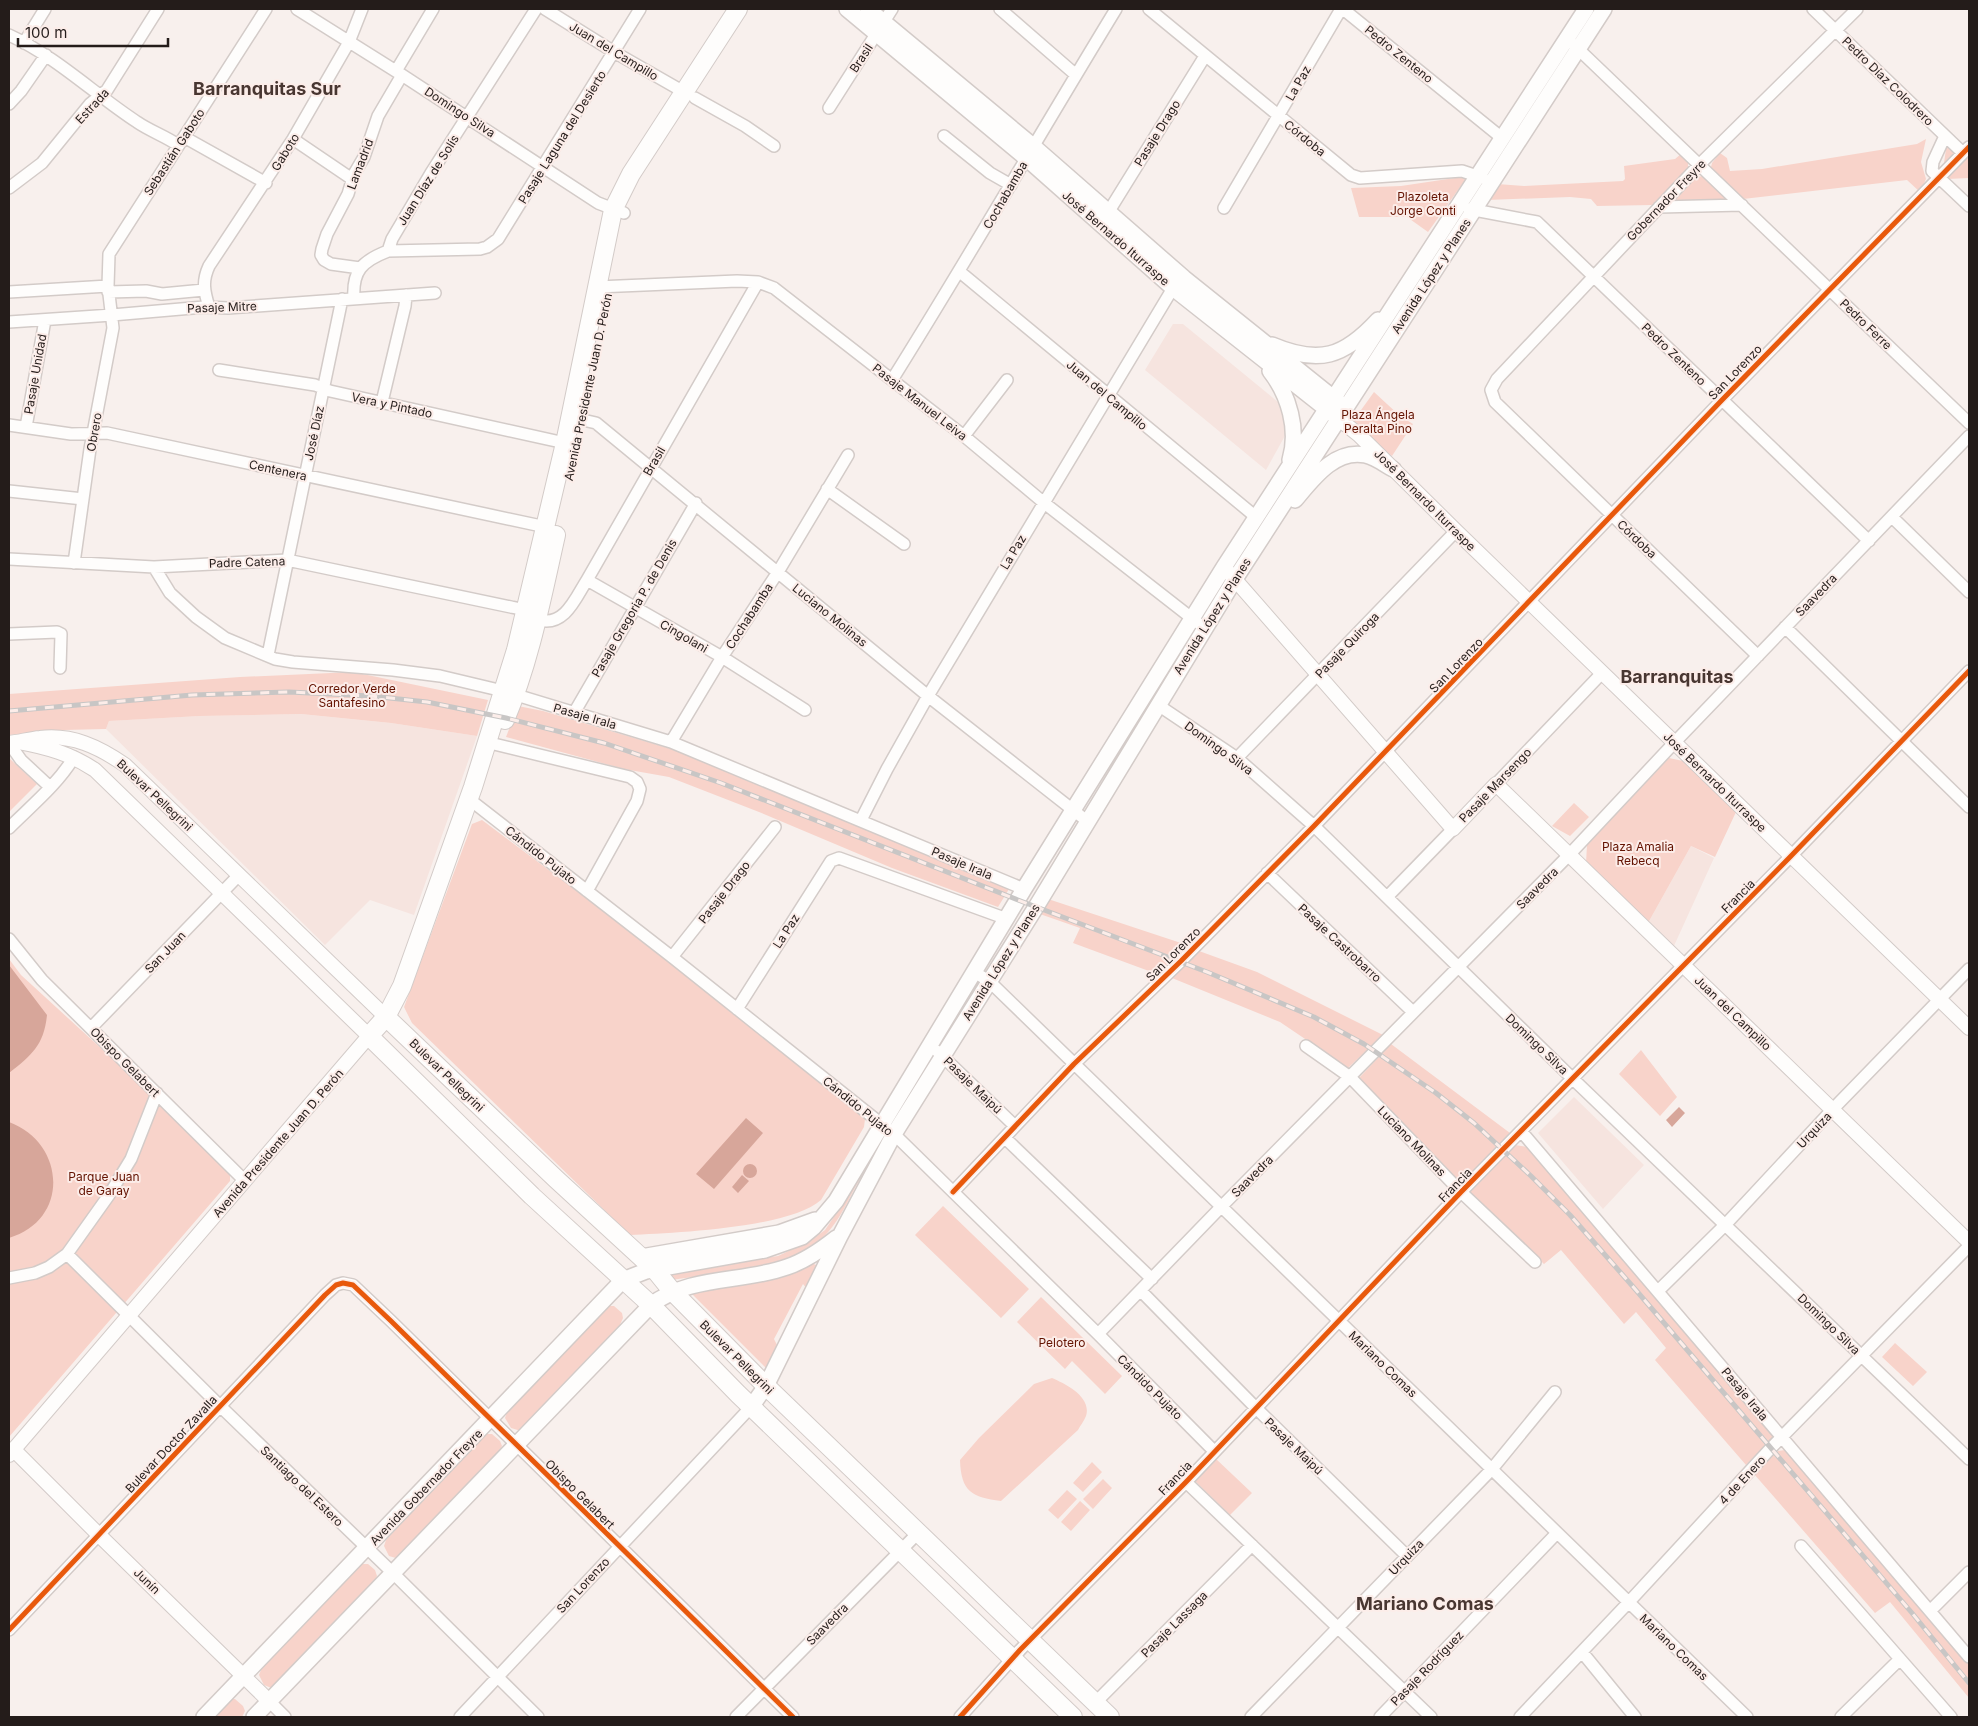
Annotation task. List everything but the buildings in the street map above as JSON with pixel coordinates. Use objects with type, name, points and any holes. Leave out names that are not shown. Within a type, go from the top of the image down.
[{"type":"main road","name":"Avenida Presidente Juan D. Perón","points":[[690,95],[738,9]]},
{"type":"main road","name":"Avenida Presidente Juan D. Perón","points":[[471,793],[494,744],[532,615],[576,418],[618,211],[631,174],[751,9]]},
{"type":"main road","name":"José Bernardo Iturraspe","points":[[847,9],[880,28],[1030,152],[1109,211],[1246,337],[1342,413]]},
{"type":"main road","name":"José Bernardo Iturraspe","points":[[868,9],[880,28]]},
{"type":"main road","name":"Avenida López y Planes","points":[[655,1270],[765,1250],[802,1237],[814,1227],[849,1182],[1024,889],[1224,567],[1457,208],[1484,179],[1573,44],[1591,11]]},
{"type":"main road","name":"Avenida López y Planes","points":[[766,1386],[840,1236],[894,1134],[1235,579],[1474,210],[1484,179],[1502,138],[1573,44]]},
{"type":"main road","name":"José Bernardo Iturraspe","points":[[1030,152],[1173,288],[1246,337]]},
{"type":"main road","points":[[1246,337],[1299,354],[1319,356],[1334,354],[1351,344],[1368,330],[1403,290]]},
{"type":"main road","points":[[1246,337],[1275,378],[1288,404],[1293,426],[1293,441],[1286,472]]},
{"type":"main road","name":"Avenida Presidente Juan D. Perón","points":[[532,615],[546,528],[565,443],[576,418]]},
{"type":"main road","points":[[1254,549],[1314,479],[1333,462],[1348,455],[1364,455],[1393,469]]},
{"type":"main road","name":"Avenida Presidente Juan D. Perón","points":[[369,1036],[386,1017],[402,986],[471,793],[509,694]]},
{"type":"main road","name":"Bulevar Pellegrini","points":[[386,1017],[556,1179],[655,1270],[672,1291],[766,1386],[1110,1717]]},
{"type":"main road","name":"Bulevar Pellegrini","points":[[369,1036],[532,1196],[651,1305],[751,1407],[1073,1717]]},
{"type":"main road","points":[[516,1180],[539,1163]]},
{"type":"main road","points":[[532,1196],[556,1179]]},
{"type":"main road","name":"Avenida López y Planes","points":[[641,1257],[779,1233],[798,1228],[823,1216]]},
{"type":"main road","name":"Avenida López y Planes","points":[[672,1291],[763,1274],[786,1267],[816,1253],[840,1236]]},
{"type":"main road","name":"Avenida Gobernador Freyre","points":[[204,1717],[623,1280],[637,1274],[655,1270]]},
{"type":"main road","points":[[254,1717],[651,1305],[672,1291]]},
{"type":"main road","name":"San Lorenzo","points":[[751,1407],[766,1386]]},
{"type":"street","points":[[24,42],[45,9]]},
{"type":"street","name":"Estrada","points":[[9,188],[42,163],[90,104],[107,90],[158,9]]},
{"type":"street","name":"Sebastián Gaboto","points":[[108,293],[109,254],[266,9]]},
{"type":"street","name":"Domingo Silva","points":[[296,9],[399,72],[598,203],[618,211]]},
{"type":"street","name":"Gaboto","points":[[204,290],[205,274],[209,266],[266,183],[293,139],[349,42],[362,9]]},
{"type":"street","name":"Lamadrid","points":[[360,268],[331,264],[324,260],[321,255],[327,234],[348,194],[352,179],[364,157],[378,116],[433,9]]},
{"type":"street","name":"Juan Díaz de Solís","points":[[388,251],[396,231],[536,9]]},
{"type":"street","name":"Juan del Campillo","points":[[545,9],[614,52],[744,126],[774,146]]},
{"type":"street","name":"Pasaje Laguna del Desierto","points":[[388,251],[480,249],[487,247],[498,239],[640,9]]},
{"type":"street","name":"Brasil","points":[[829,108],[892,9]]},
{"type":"street","points":[[1000,9],[1076,75]]},
{"type":"street","name":"Cochabamba","points":[[892,380],[960,272],[1116,9]]},
{"type":"street","name":"Córdoba","points":[[1148,9],[1351,175],[1360,178],[1462,171],[1484,179]]},
{"type":"street","name":"La Paz","points":[[1224,208],[1342,9]]},
{"type":"street","name":"Pedro Zenteno","points":[[1342,9],[1502,138]]},
{"type":"street","name":"Pedro Díaz Colodrero","points":[[1813,9],[1945,136],[1966,150]]},
{"type":"street","name":"Gobernador Freyre","points":[[1495,402],[1491,390],[1494,382],[1700,164],[1857,9]]},
{"type":"street","points":[[9,36],[24,42],[46,55],[138,123],[181,141],[266,183]]},
{"type":"street","name":"Pedro Ferre","points":[[1573,44],[1969,423]]},
{"type":"street","points":[[9,104],[31,78],[46,55]]},
{"type":"street","name":"Pasaje Drago","points":[[1109,211],[1205,56]]},
{"type":"street","points":[[944,136],[990,173],[1010,185]]},
{"type":"street","points":[[1945,136],[1933,162],[1932,171],[1969,206]]},
{"type":"street","points":[[293,139],[352,179]]},
{"type":"street","name":"San Lorenzo","points":[[953,1192],[1074,1064],[1181,962],[1314,826],[1722,400],[1966,150]]},
{"type":"street","points":[[1659,207],[1742,205]]},
{"type":"street","name":"Pedro Zenteno","points":[[1457,208],[1537,222],[1869,541]]},
{"type":"street","points":[[354,299],[354,281],[360,268],[367,261],[388,251]]},
{"type":"street","name":"Juan del Campillo","points":[[960,272],[1256,517]]},
{"type":"street","name":"Pasaje Manuel Leiva","points":[[603,288],[737,281],[758,282],[774,288],[1205,628]]},
{"type":"street","name":"Brasil","points":[[532,615],[550,621],[566,613],[587,580],[758,282]]},
{"type":"street","name":"La Paz","points":[[861,820],[928,696],[1173,288]]},
{"type":"street","points":[[9,292],[84,289],[108,293],[146,290],[162,294],[204,290],[209,307]]},
{"type":"street","name":"Obrero","points":[[74,563],[93,434],[113,328],[108,293]]},
{"type":"street","name":"Pasaje Mitre","points":[[9,322],[435,293]]},
{"type":"street","points":[[382,402],[406,295]]},
{"type":"street","name":"José Díaz","points":[[268,655],[342,299]]},
{"type":"street","name":"Pasaje Unidad","points":[[26,427],[45,320]]},
{"type":"street","name":"Vera y Pintado","points":[[219,370],[315,384],[330,391],[565,443]]},
{"type":"street","points":[[964,436],[1007,380]]},
{"type":"street","name":"Córdoba","points":[[1495,402],[1758,656]]},
{"type":"street","name":"José Bernardo Iturraspe","points":[[1342,413],[1358,434],[1456,531],[1969,1028]]},
{"type":"street","name":"Luciano Molinas","points":[[576,418],[596,423],[696,503],[928,696],[1087,821]]},
{"type":"street","name":"Centenera","points":[[9,425],[71,434],[107,433],[546,528]]},
{"type":"street","name":"Saavedra","points":[[1098,1334],[1569,855],[1969,436]]},
{"type":"street","name":"Cochabamba","points":[[671,742],[722,657],[778,572],[848,455]]},
{"type":"street","points":[[827,490],[904,544]]},
{"type":"street","points":[[9,491],[83,499]]},
{"type":"street","name":"Pasaje Gregoria P. de Denis","points":[[574,713],[696,503]]},
{"type":"street","points":[[1892,518],[1969,592]]},
{"type":"street","name":"Pasaje Quiroga","points":[[1237,758],[1456,531]]},
{"type":"street","name":"Padre Catena","points":[[9,559],[154,567],[287,560],[532,615]]},
{"type":"street","name":"Pasaje Irala","points":[[154,567],[170,593],[196,617],[225,638],[282,661],[394,670],[440,676],[509,694],[671,742],[1024,889]]},
{"type":"street","points":[[1224,567],[1452,829]]},
{"type":"street","name":"Cingolani","points":[[587,580],[722,657],[805,710]]},
{"type":"street","points":[[1785,627],[1969,807]]},
{"type":"street","points":[[9,634],[57,632],[60,634],[60,668]]},
{"type":"street","name":"Francia","points":[[960,1717],[1013,1658],[1186,1482],[1461,1192],[1791,856],[1969,671]]},
{"type":"street","name":"Pasaje Marsengo","points":[[1387,896],[1602,674]]},
{"type":"street","name":"Domingo Silva","points":[[1158,705],[1237,758],[1314,826],[1573,1079],[1969,1459]]},
{"type":"street","name":"Bulevar Pellegrini","points":[[12,743],[41,738],[82,741],[104,751],[125,764],[386,1017]]},
{"type":"street","points":[[12,743],[21,760],[50,787]]},
{"type":"street","name":"Bulevar Pellegrini","points":[[12,743],[50,748],[74,757],[95,770],[369,1036]]},
{"type":"street","points":[[494,744],[630,777],[637,782],[640,789],[636,801],[587,891]]},
{"type":"street","points":[[9,828],[50,787],[70,765],[74,757]]},
{"type":"street","name":"Juan del Campillo","points":[[1496,784],[1969,1244]]},
{"type":"street","points":[[129,803],[132,789],[140,785],[147,786]]},
{"type":"street","name":"Cándido Pujato","points":[[471,793],[587,891],[894,1134],[1098,1334],[1214,1452]]},
{"type":"street","name":"Pasaje Drago","points":[[672,957],[775,827]]},
{"type":"street","name":"La Paz","points":[[737,1009],[831,861],[839,858],[1007,919]]},
{"type":"street","name":"San Juan","points":[[91,1028],[239,874]]},
{"type":"street","name":"Pasaje Castrobarro","points":[[1267,874],[1414,1012]]},
{"type":"street","name":"Obispo Gelabert","points":[[9,939],[42,980],[245,1181]]},
{"type":"street","name":"Urquiza","points":[[1658,1290],[1726,1224],[1832,1110],[1969,969]]},
{"type":"street","name":"Mariano Comas","points":[[974,972],[989,981],[1747,1717]]},
{"type":"street","name":"Avenida Presidente Juan D. Perón","points":[[10,1450],[369,1036]]},
{"type":"street","name":"Pasaje Maipú","points":[[930,1045],[943,1055],[1015,1126]]},
{"type":"street","name":"Luciano Molinas","points":[[1306,1046],[1350,1077],[1461,1192],[1535,1262]]},
{"type":"street","points":[[9,1278],[20,1277],[42,1270],[67,1254],[110,1195],[131,1160],[156,1093]]},
{"type":"street","name":"Pasaje Irala","points":[[1521,1131],[1969,1657]]},
{"type":"street","points":[[1005,1138],[1152,1280]]},
{"type":"street","name":"4 de Enero","points":[[1520,1717],[1782,1437],[1863,1356],[1969,1244]]},
{"type":"street","name":"Santiago del Estero","points":[[67,1254],[538,1717]]},
{"type":"street","name":"Bulevar Doctor Zavalla","points":[[9,1630],[325,1294],[343,1283],[353,1284]]},
{"type":"street","name":"Obispo Gelabert","points":[[353,1284],[793,1717]]},
{"type":"street","name":"Pasaje Maipú","points":[[1141,1291],[1256,1408],[1407,1556]]},
{"type":"street","name":"Urquiza","points":[[1251,1717],[1492,1469],[1555,1392]]},
{"type":"street","name":"San Lorenzo","points":[[460,1717],[751,1407]]},
{"type":"street","name":"Junín","points":[[10,1450],[286,1717]]},
{"type":"street","points":[[1186,1482],[1431,1717]]},
{"type":"street","name":"Saavedra","points":[[736,1717],[919,1532]]},
{"type":"street","name":"Pasaje Rodríguez","points":[[1380,1717],[1557,1533]]},
{"type":"street","name":"Pasaje Lassaga","points":[[1095,1703],[1252,1546]]},
{"type":"street","points":[[1801,1546],[1951,1717]]},
{"type":"street","points":[[1930,1611],[1969,1572]]},
{"type":"street","points":[[1582,1652],[1635,1717]]},
{"type":"street","points":[[1841,1717],[1900,1658]]},
{"type":"shaded area","points":[[1173,324],[1183,324],[1278,402],[1285,420],[1286,434],[1266,470],[1145,370]]},
{"type":"shaded area","points":[[301,714],[391,723],[477,736],[414,915],[370,900],[325,945],[106,729],[109,721],[200,716]]},
{"type":"shaded area","points":[[1691,846],[1714,858],[1673,948],[1648,923]]},
{"type":"shaded area","points":[[9,965],[47,1015],[40,1042],[24,1061],[9,1073]]},
{"type":"shaded area","points":[[1574,1097],[1644,1165],[1603,1209],[1538,1133]]},
{"type":"shaded area","points":[[1679,1107],[1685,1113],[1672,1127],[1666,1120]]},
{"type":"shaded area","points":[[746,1118],[763,1133],[714,1189],[696,1174]]},
{"type":"shaded area","points":[[9,1122],[28,1132],[42,1146],[50,1163],[53,1181],[51,1199],[43,1215],[29,1229],[9,1238]]},
{"type":"shaded area","points":[[747,1164],[753,1164],[757,1171],[753,1178],[747,1178],[743,1174],[743,1168]]},
{"type":"shaded area","points":[[742,1175],[749,1181],[738,1193],[732,1187]]},
{"type":"green space","points":[[1926,139],[1921,162],[1926,179],[1920,192],[1907,180],[1743,199],[1711,167],[1720,153],[1727,158],[1730,171],[1762,169],[1917,144]]},
{"type":"green space","points":[[1947,142],[1959,153],[1943,170]]},
{"type":"green space","points":[[1681,154],[1688,159],[1688,171],[1653,205],[1597,206],[1591,199],[1570,197],[1487,200],[1497,184],[1524,186],[1623,181],[1625,179],[1624,166],[1675,159]]},
{"type":"green space","points":[[1969,155],[1969,178],[1947,179]]},
{"type":"green space","name":"Plazoleta Jorge Conti","points":[[1468,176],[1428,232],[1407,217],[1359,217],[1351,188],[1401,186]]},
{"type":"green space","points":[[1703,176],[1730,201],[1673,202],[1697,177]]},
{"type":"green space","name":"Plaza Ángela Peralta Pino","points":[[1374,392],[1400,416],[1413,424],[1392,456],[1351,424]]},
{"type":"green space","name":"Corredor Verde Santafesino","points":[[353,672],[488,700],[477,736],[391,723],[301,714],[200,716],[109,721],[106,729],[64,730],[9,735],[9,694],[240,677]]},
{"type":"green space","points":[[518,706],[543,711],[678,751],[1009,889],[998,907],[892,868],[759,812],[669,777],[624,769],[506,737]]},
{"type":"green space","points":[[9,758],[37,784],[9,812]]},
{"type":"green space","name":"Plaza Amalia Rebecq","points":[[1669,758],[1683,761],[1736,812],[1715,857],[1691,846],[1648,923],[1586,863],[1587,845]]},
{"type":"green space","points":[[1574,803],[1589,817],[1570,836],[1552,826]]},
{"type":"green space","points":[[482,820],[638,937],[859,1111],[865,1119],[864,1127],[821,1200],[806,1209],[784,1217],[758,1223],[674,1233],[630,1235],[412,1023],[404,1007],[472,824]]},
{"type":"green space","points":[[1045,898],[1187,945],[1157,974],[1073,943],[1080,928],[1037,913]]},
{"type":"green space","points":[[1199,951],[1257,972],[1383,1035],[1348,1068],[1280,1022],[1172,978]]},
{"type":"green space","name":"Parque Juan de Garay","points":[[9,959],[21,975],[140,1084],[230,1171],[230,1181],[9,1437]]},
{"type":"green space","points":[[1391,1044],[1510,1133],[1461,1183],[1359,1078]]},
{"type":"green space","points":[[1641,1050],[1677,1097],[1660,1116],[1619,1074]]},
{"type":"green space","points":[[882,1134],[885,1135],[840,1216],[829,1231],[815,1244],[798,1254],[778,1262],[756,1267],[672,1280],[667,1273],[778,1256],[810,1241],[825,1230],[838,1211]]},
{"type":"green space","points":[[1515,1145],[1527,1147],[1775,1436],[1746,1465],[1655,1360],[1666,1348],[1636,1312],[1624,1324],[1561,1250],[1544,1264],[1469,1192]]},
{"type":"green space","points":[[943,1206],[1029,1289],[1001,1318],[915,1235]]},
{"type":"green space","points":[[812,1263],[818,1266],[807,1289],[803,1284],[774,1339],[778,1347],[768,1368],[691,1293],[738,1286],[768,1279]]},
{"type":"green space","name":"Pelotero","points":[[1041,1297],[1122,1376],[1105,1394],[1072,1361],[1065,1369],[1017,1322]]},
{"type":"green space","points":[[608,1306],[614,1306],[622,1313],[623,1318],[619,1327],[521,1431],[511,1428],[505,1418],[507,1412],[602,1310]]},
{"type":"green space","points":[[1895,1343],[1927,1372],[1913,1386],[1882,1357]]},
{"type":"green space","points":[[1052,1378],[1076,1392],[1085,1403],[1087,1409],[1086,1416],[1078,1430],[1001,1501],[982,1497],[970,1491],[963,1479],[960,1460],[979,1438],[1034,1384]]},
{"type":"green space","points":[[486,1434],[492,1434],[500,1441],[502,1446],[497,1455],[399,1559],[389,1556],[384,1546],[386,1540],[480,1438]]},
{"type":"green space","points":[[1785,1450],[1969,1664],[1969,1698],[1890,1602],[1875,1613],[1754,1474],[1778,1451]]},
{"type":"green space","points":[[1215,1458],[1252,1493],[1230,1515],[1194,1480]]},
{"type":"green space","points":[[1092,1462],[1102,1472],[1083,1492],[1073,1483]]},
{"type":"green space","points":[[1103,1479],[1112,1488],[1093,1509],[1083,1499]]},
{"type":"green space","points":[[1067,1490],[1077,1499],[1058,1519],[1048,1510]]},
{"type":"green space","points":[[1080,1501],[1090,1510],[1071,1531],[1061,1522]]},
{"type":"green space","points":[[361,1564],[368,1564],[375,1570],[377,1576],[373,1585],[274,1689],[264,1685],[259,1675],[261,1670],[355,1568]]},
{"type":"green space","points":[[229,1699],[235,1699],[243,1706],[245,1711],[242,1717],[210,1717]]},
{"type":"railway","points":[[9,711],[192,695],[289,692],[371,696],[427,702],[506,718],[604,743],[721,783],[1207,972],[1314,1017],[1364,1044],[1436,1093],[1474,1123],[1570,1215],[1912,1613],[1969,1683]]},
{"type":"cycle path","points":[[953,1192],[1074,1064],[1181,961],[1314,826],[1722,400],[1969,147]]},
{"type":"cycle path","points":[[960,1717],[1020,1650],[1186,1482],[1461,1192],[1791,856],[1969,671]]},
{"type":"cycle path","points":[[9,1630],[325,1295],[336,1285],[343,1283],[353,1285],[391,1321],[793,1717]]},
{"type":"district","name":"Barranquitas Sur","points":[[267,88]]},
{"type":"district","name":"Barranquitas","points":[[1677,676]]},
{"type":"district","name":"Mariano Comas","points":[[1425,1603]]}]
